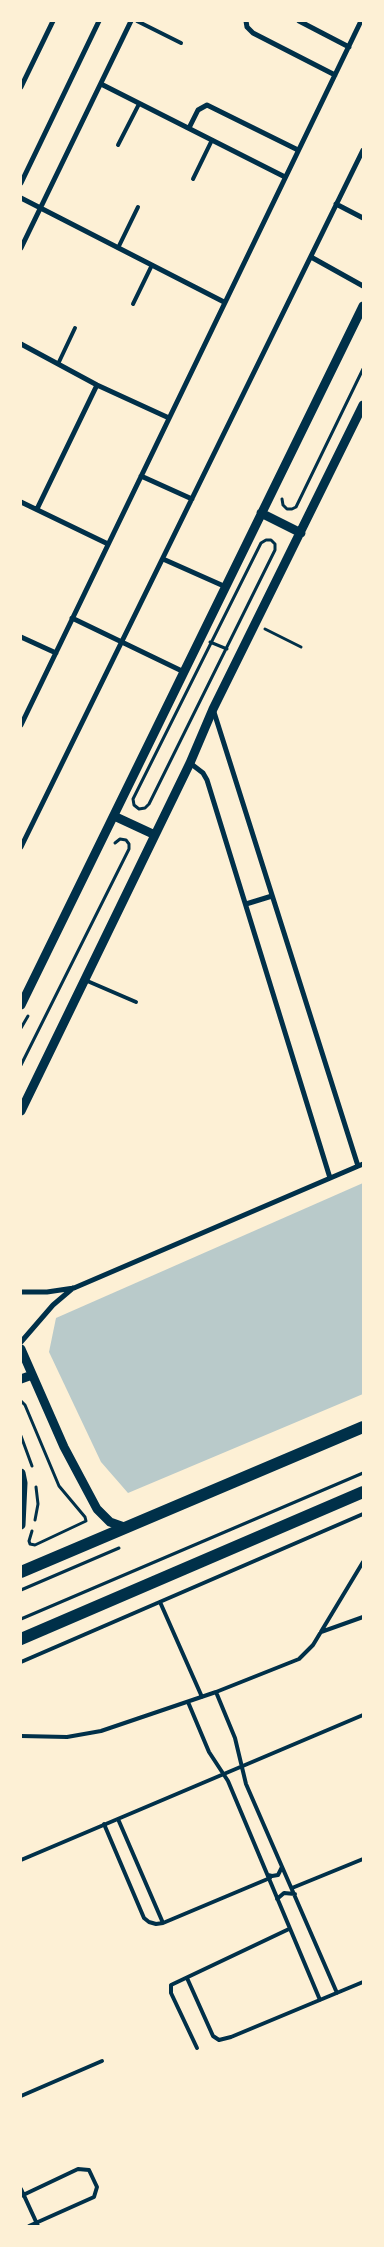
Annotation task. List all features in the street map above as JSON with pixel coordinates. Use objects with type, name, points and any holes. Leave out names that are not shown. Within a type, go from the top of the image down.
[{"type":"main road","points":[[21,1572],[363,1426]]},
{"type":"main road","points":[[21,1639],[363,1492]]},
{"type":"street","points":[[21,87],[53,21]]},
{"type":"street","points":[[21,183],[99,21]]},
{"type":"street","points":[[21,248],[131,21]]},
{"type":"street","points":[[246,21],[247,26],[253,33],[335,75]]},
{"type":"street","points":[[299,21],[349,47]]},
{"type":"street","points":[[21,724],[361,21]]},
{"type":"street","points":[[101,84],[285,177]]},
{"type":"street","points":[[189,128],[198,110],[207,105],[298,150]]},
{"type":"street","points":[[21,848],[363,150]]},
{"type":"street","points":[[21,198],[224,302]]},
{"type":"street","points":[[336,204],[363,218]]},
{"type":"street","points":[[310,257],[363,286]]},
{"type":"street","points":[[21,1005],[363,306]]},
{"type":"street","points":[[21,344],[97,385],[169,418]]},
{"type":"street","points":[[37,510],[97,385]]},
{"type":"street","points":[[21,1111],[190,763],[213,709],[363,405]]},
{"type":"street","points":[[141,476],[192,499]]},
{"type":"street","points":[[21,502],[108,544]]},
{"type":"street","points":[[261,513],[301,533]]},
{"type":"street","points":[[163,559],[226,587]]},
{"type":"street","points":[[72,618],[184,672]]},
{"type":"street","points":[[21,637],[56,653]]},
{"type":"street","points":[[21,1292],[47,1292],[74,1288],[360,1165],[213,709]]},
{"type":"street","points":[[190,763],[203,773],[207,780],[330,1178]]},
{"type":"street","points":[[114,816],[155,835]]},
{"type":"street","points":[[246,904],[272,896]]},
{"type":"street","points":[[21,1085],[31,1090]]},
{"type":"street","points":[[21,1342],[54,1305],[74,1288]]},
{"type":"street","points":[[21,1349],[64,1448],[97,1508],[110,1522],[127,1528]]},
{"type":"street","points":[[21,1379],[32,1375]]},
{"type":"street","points":[[21,1473],[23,1483],[21,1525]]},
{"type":"lane","points":[[137,21],[181,43]]},
{"type":"lane","points":[[118,145],[140,104]]},
{"type":"lane","points":[[193,179],[212,140]]},
{"type":"lane","points":[[118,248],[138,207]]},
{"type":"lane","points":[[133,304],[152,265]]},
{"type":"lane","points":[[58,364],[75,328]]},
{"type":"lane","points":[[85,980],[136,1002]]},
{"type":"lane","points":[[21,1662],[363,1514]]},
{"type":"lane","points":[[21,1736],[83,1735],[101,1732],[216,1692],[299,1659],[313,1645],[363,1562]]},
{"type":"lane","points":[[160,1602],[202,1697]]},
{"type":"lane","points":[[321,1632],[363,1617]]},
{"type":"lane","points":[[216,1692],[235,1738],[246,1784],[337,1994]]},
{"type":"lane","points":[[188,1702],[209,1752],[224,1774],[269,1876],[289,1929],[320,2000]]},
{"type":"lane","points":[[21,1860],[363,1715]]},
{"type":"lane","points":[[118,1819],[163,1923]]},
{"type":"lane","points":[[104,1824],[144,1918],[156,1924],[163,1923],[269,1876],[278,1875],[282,1866]]},
{"type":"lane","points":[[292,1888],[363,1859]]},
{"type":"lane","points":[[277,1899],[284,1893],[295,1894]]},
{"type":"lane","points":[[197,2048],[170,1989],[174,1982],[289,1929]]},
{"type":"lane","points":[[186,1978],[213,2036],[219,2040],[231,2037],[363,1982]]},
{"type":"lane","points":[[21,2096],[102,2061]]},
{"type":"lane","points":[[23,2195],[78,2169],[89,2170],[98,2187],[94,2197],[29,2226]]},
{"type":"lane","points":[[21,2188],[37,2224]]},
{"type":"path","points":[[282,500],[283,506],[287,509],[296,507],[363,369]]},
{"type":"path","points":[[271,540],[275,544],[275,550],[226,649],[150,804],[145,808],[139,809],[134,805],[133,799],[261,542],[271,540]]},
{"type":"path","points":[[256,624],[301,647]]},
{"type":"path","points":[[200,638],[240,654]]},
{"type":"path","points":[[21,1065],[129,849],[129,844],[126,840],[120,839],[111,851]]},
{"type":"path","points":[[21,1028],[30,1011]]},
{"type":"path","points":[[21,1401],[25,1405],[59,1486],[85,1517],[85,1524],[35,1545],[30,1544],[28,1541],[38,1504],[35,1480]]},
{"type":"path","points":[[21,1436],[34,1472]]},
{"type":"path","points":[[21,1619],[363,1473]]},
{"type":"shaded area","points":[[363,1183],[363,1394],[128,1493],[101,1462],[49,1352],[56,1318]]}]
